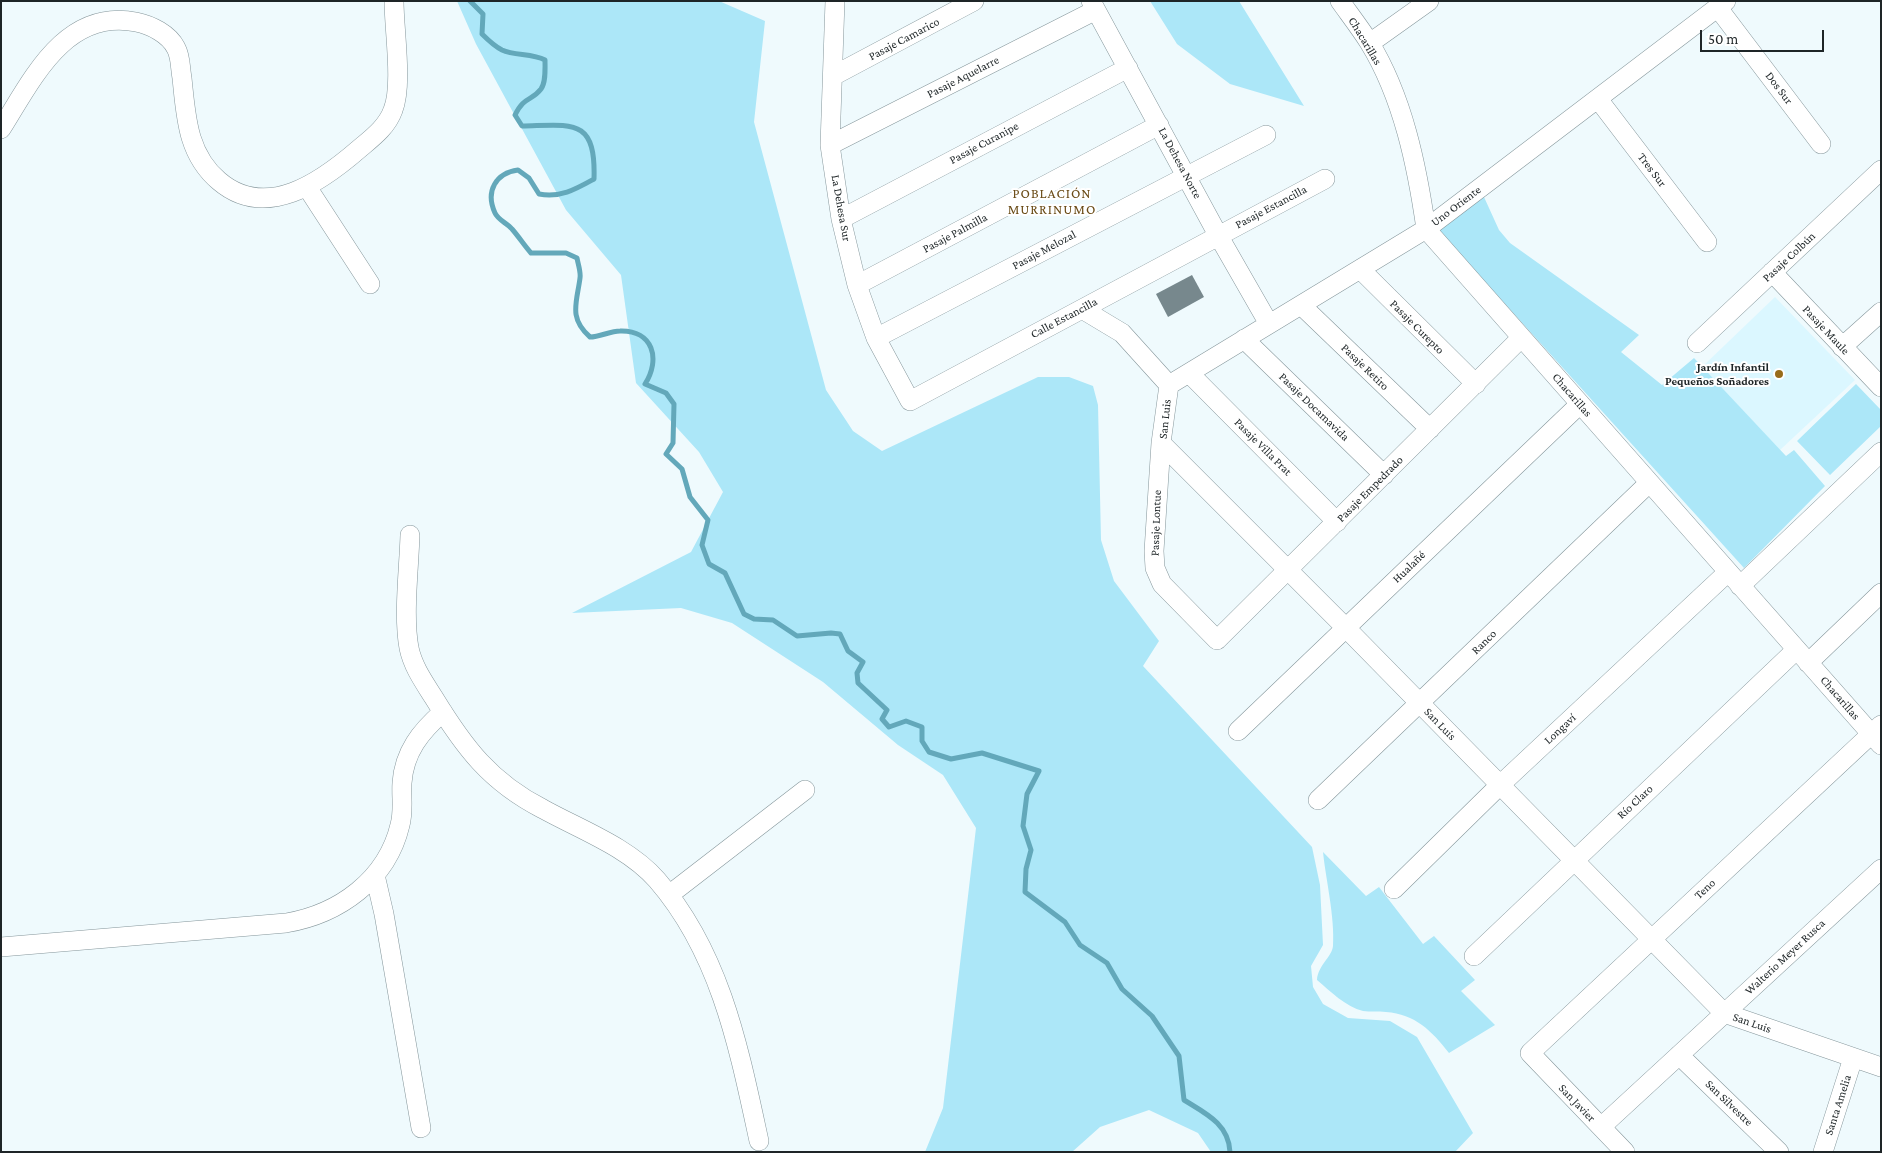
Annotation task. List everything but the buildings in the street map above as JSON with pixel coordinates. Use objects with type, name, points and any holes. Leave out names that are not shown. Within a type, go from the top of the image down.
[{"type":"street","points":[[1,129],[39,68],[57,46],[75,34],[95,25],[109,22],[138,23],[164,35],[176,49],[179,57],[189,134],[198,156],[212,175],[235,192],[249,198],[263,199],[307,187],[336,169],[378,132],[390,118],[397,94],[394,1]]},
{"type":"street","name":"La Dehesa Sur","points":[[835,1],[834,76],[830,145],[841,218],[857,285],[876,338],[910,401]]},
{"type":"street","name":"Pasaje Camarico","points":[[834,76],[974,1]]},
{"type":"street","name":"Chacarillas","points":[[1340,1],[1370,43],[1386,78],[1404,128],[1419,186],[1426,229],[1802,656],[1877,735]]},
{"type":"street","points":[[1370,43],[1429,1]]},
{"type":"street","name":"Uno Oriente","points":[[1169,385],[1426,229],[1722,4]]},
{"type":"street","name":"Dos Sur","points":[[1722,4],[1821,144]]},
{"type":"street","name":"La Dehesa Norte","points":[[1094,6],[1218,235],[1269,324]]},
{"type":"street","name":"Pasaje Aquelarre","points":[[830,145],[1094,6]]},
{"type":"street","name":"Pasaje Curanipe","points":[[841,218],[1128,68]]},
{"type":"street","name":"Tres Sur","points":[[1598,99],[1707,242]]},
{"type":"street","name":"Pasaje Palmilla","points":[[857,285],[1159,124]]},
{"type":"street","name":"Pasaje Melozal","points":[[876,338],[1266,135]]},
{"type":"street","name":"Pasaje Colbún","points":[[1697,343],[1881,170]]},
{"type":"street","name":"Pasaje Estancilla","points":[[1218,235],[1325,179]]},
{"type":"street","points":[[307,187],[370,284]]},
{"type":"street","name":"Calle Estancilla","points":[[910,401],[1218,235]]},
{"type":"street","name":"Pasaje Curepto","points":[[1360,269],[1476,384]]},
{"type":"street","name":"Pasaje Maule","points":[[1772,272],[1881,387]]},
{"type":"street","name":"Pasaje Retiro","points":[[1301,305],[1430,429]]},
{"type":"street","name":"San Luis","points":[[1082,309],[1122,333],[1169,385],[1161,443],[1346,628],[1724,1013],[1881,1067]]},
{"type":"street","points":[[1842,347],[1881,312]]},
{"type":"street","name":"Pasaje Empedrado","points":[[1217,640],[1522,338]]},
{"type":"street","name":"Pasaje Docamavida","points":[[1244,339],[1384,475]]},
{"type":"street","name":"Pasaje Villa Prat","points":[[1189,373],[1337,522]]},
{"type":"street","name":"Hualañé","points":[[1238,731],[1580,404]]},
{"type":"street","name":"Pasaje Lontue","points":[[1161,443],[1154,551],[1155,568],[1162,584],[1217,640]]},
{"type":"street","name":"Longaví","points":[[1394,889],[1500,785],[1881,452]]},
{"type":"street","name":"Ranco","points":[[1318,800],[1650,483]]},
{"type":"street","points":[[410,535],[407,632],[409,650],[414,666],[464,745],[495,778],[524,800],[629,855],[656,879],[669,895],[697,940],[720,989],[738,1043],[759,1141]]},
{"type":"street","name":"Río Claro","points":[[1474,956],[1573,861],[1802,656],[1881,593]]},
{"type":"street","points":[[1,947],[300,920],[342,904],[374,876],[391,850],[400,824],[403,798],[402,785],[406,759],[418,737],[443,712]]},
{"type":"street","name":"Teno","points":[[1530,1054],[1651,940],[1877,735]]},
{"type":"street","points":[[669,895],[805,790]]},
{"type":"street","name":"Walterio Meyer Rusca","points":[[1601,1127],[1881,869]]},
{"type":"street","points":[[374,876],[384,914],[421,1128]]},
{"type":"street","name":"San Javier","points":[[1530,1054],[1625,1152]]},
{"type":"street","name":"San Silvestre","points":[[1679,1055],[1779,1152]]},
{"type":"street","name":"Santa Amelia","points":[[1823,1152],[1853,1058]]},
{"type":"shaded area","points":[[457,1],[719,1],[765,21],[754,122],[826,390],[853,431],[882,451],[1038,377],[1069,377],[1093,386],[1098,405],[1101,540],[1114,581],[1159,641],[1143,666],[1312,847],[1320,885],[1323,945],[1311,966],[1313,987],[1323,1004],[1348,1018],[1390,1021],[1417,1037],[1473,1133],[1455,1152],[1211,1152],[1198,1133],[1149,1110],[1100,1127],[1072,1152],[925,1152],[943,1108],[976,828],[943,775],[898,745],[823,682],[732,623],[681,608],[572,613],[691,552],[723,492],[699,452],[636,383],[621,275],[566,210],[476,44]]},
{"type":"shaded area","points":[[1150,1],[1239,1],[1304,106],[1230,84],[1177,44]]},
{"type":"shaded area","points":[[1484,197],[1499,230],[1510,243],[1639,335],[1621,352],[1662,385],[1694,358],[1786,456],[1794,450],[1825,486],[1744,568],[1438,230]]},
{"type":"shaded area","name":"Jardín Infantil Pequeños Soñadores","points":[[1775,297],[1855,380],[1780,450],[1702,367]]},
{"type":"shaded area","points":[[1856,384],[1881,410],[1881,426],[1830,475],[1797,441]]},
{"type":"shaded area","points":[[1323,852],[1366,896],[1379,887],[1423,944],[1434,936],[1475,980],[1461,991],[1495,1025],[1449,1053],[1429,1031],[1414,1020],[1396,1013],[1357,1009],[1338,998],[1317,980],[1320,970],[1333,946],[1332,911]]},
{"type":"waterway","points":[[470,1],[483,14],[482,34],[494,45],[507,52],[535,56],[545,60],[543,86],[538,93],[518,109],[515,115],[522,126],[555,125],[578,129],[591,144],[594,159],[594,179],[561,194],[539,194],[529,178],[518,170],[504,175],[494,184],[492,191],[492,205],[495,213],[498,218],[512,229],[531,253],[566,253],[577,258],[580,276],[576,316],[583,330],[590,337],[620,331],[640,335],[647,341],[653,356],[650,375],[645,384],[666,393],[674,404],[673,443],[666,454],[682,469],[690,497],[708,520],[702,545],[709,564],[725,573],[744,614],[754,619],[773,620],[797,636],[840,634],[848,651],[863,662],[857,673],[858,683],[887,710],[882,719],[889,727],[906,721],[922,727],[922,741],[929,752],[951,759],[982,753],[1039,771],[1027,794],[1023,826],[1031,850],[1026,869],[1025,892],[1065,922],[1080,945],[1107,963],[1122,989],[1152,1016],[1179,1056],[1184,1100],[1208,1115],[1221,1127],[1229,1142],[1230,1152]]},
{"type":"place","name":"Jardín Infantil Pequeños Soñadores","points":[[1779,374]]},
{"type":"district","name":"POBLACIÓN MURRINUMO","points":[[1052,202]]}]
